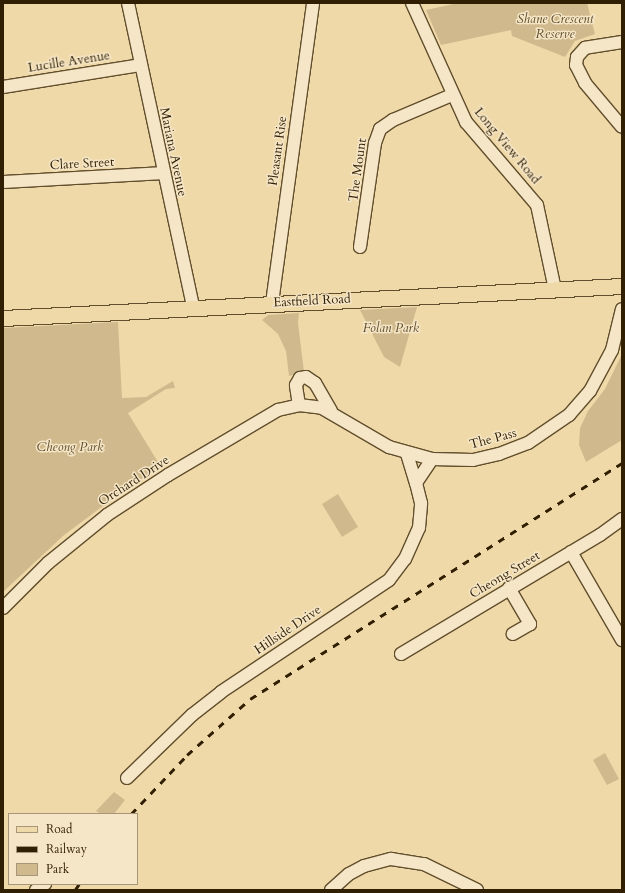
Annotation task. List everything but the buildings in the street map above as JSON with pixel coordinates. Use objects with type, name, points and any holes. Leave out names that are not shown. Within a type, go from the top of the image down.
[{"type":"main road","name":"Eastfield Road","points":[[3,318],[272,303],[622,288]]},
{"type":"street","name":"Mariana Avenue","points":[[128,3],[140,65],[193,307]]},
{"type":"street","name":"Pleasant Rise","points":[[272,303],[313,3]]},
{"type":"street","name":"Long View Road","points":[[412,3],[452,95],[466,122],[537,205],[555,290]]},
{"type":"street","points":[[622,42],[585,48],[577,57],[576,65],[585,83],[622,127]]},
{"type":"street","name":"Lucille Avenue","points":[[3,87],[140,65]]},
{"type":"street","name":"The Mount","points":[[360,247],[375,143],[380,129],[452,95]]},
{"type":"street","name":"Clare Street","points":[[3,182],[164,173]]},
{"type":"street","name":"The Pass","points":[[331,411],[315,383],[306,377],[300,378],[296,385],[299,405],[312,406],[331,411],[374,440],[407,454],[432,459],[468,460],[499,454],[528,444],[554,428],[580,403],[601,375],[617,337],[622,309]]},
{"type":"street","name":"Orchard Drive","points":[[3,608],[48,563],[113,511],[256,422],[278,410],[299,405]]},
{"type":"street","name":"Hillside Drive","points":[[127,778],[192,715],[221,692],[389,580],[405,559],[419,528],[422,509],[407,454]]},
{"type":"street","points":[[416,483],[432,459]]},
{"type":"street","name":"Cheong Street","points":[[401,654],[571,552],[622,519]]},
{"type":"street","points":[[571,552],[622,640]]},
{"type":"street","points":[[510,588],[530,624],[514,634]]},
{"type":"street","points":[[331,890],[349,874],[364,866],[391,859],[424,864],[477,890]]},
{"type":"green space","name":"Shane Crescent Reserve","points":[[458,3],[587,3],[595,34],[575,41],[565,57],[512,36],[511,30],[441,45],[426,10]]},
{"type":"green space","name":"Folan Park","points":[[417,307],[400,367],[384,357],[360,310]]},
{"type":"green space","points":[[299,313],[298,323],[304,372],[289,376],[286,351],[278,334],[262,320],[268,315]]},
{"type":"green space","name":"Cheong Park","points":[[118,322],[122,398],[146,397],[173,381],[175,388],[166,389],[128,413],[161,467],[124,490],[63,536],[3,592],[3,328]]},
{"type":"green space","points":[[622,354],[622,440],[586,462],[579,445],[580,428],[588,411],[605,389]]},
{"type":"green space","points":[[338,494],[358,527],[342,537],[322,504]]},
{"type":"green space","points":[[605,753],[619,779],[607,785],[593,760]]},
{"type":"green space","points":[[114,792],[125,800],[115,813],[99,813],[96,811]]},
{"type":"railway","points":[[132,813],[187,755],[250,699],[622,463]]},
{"type":"railway","points":[[75,890],[78,885]]}]
